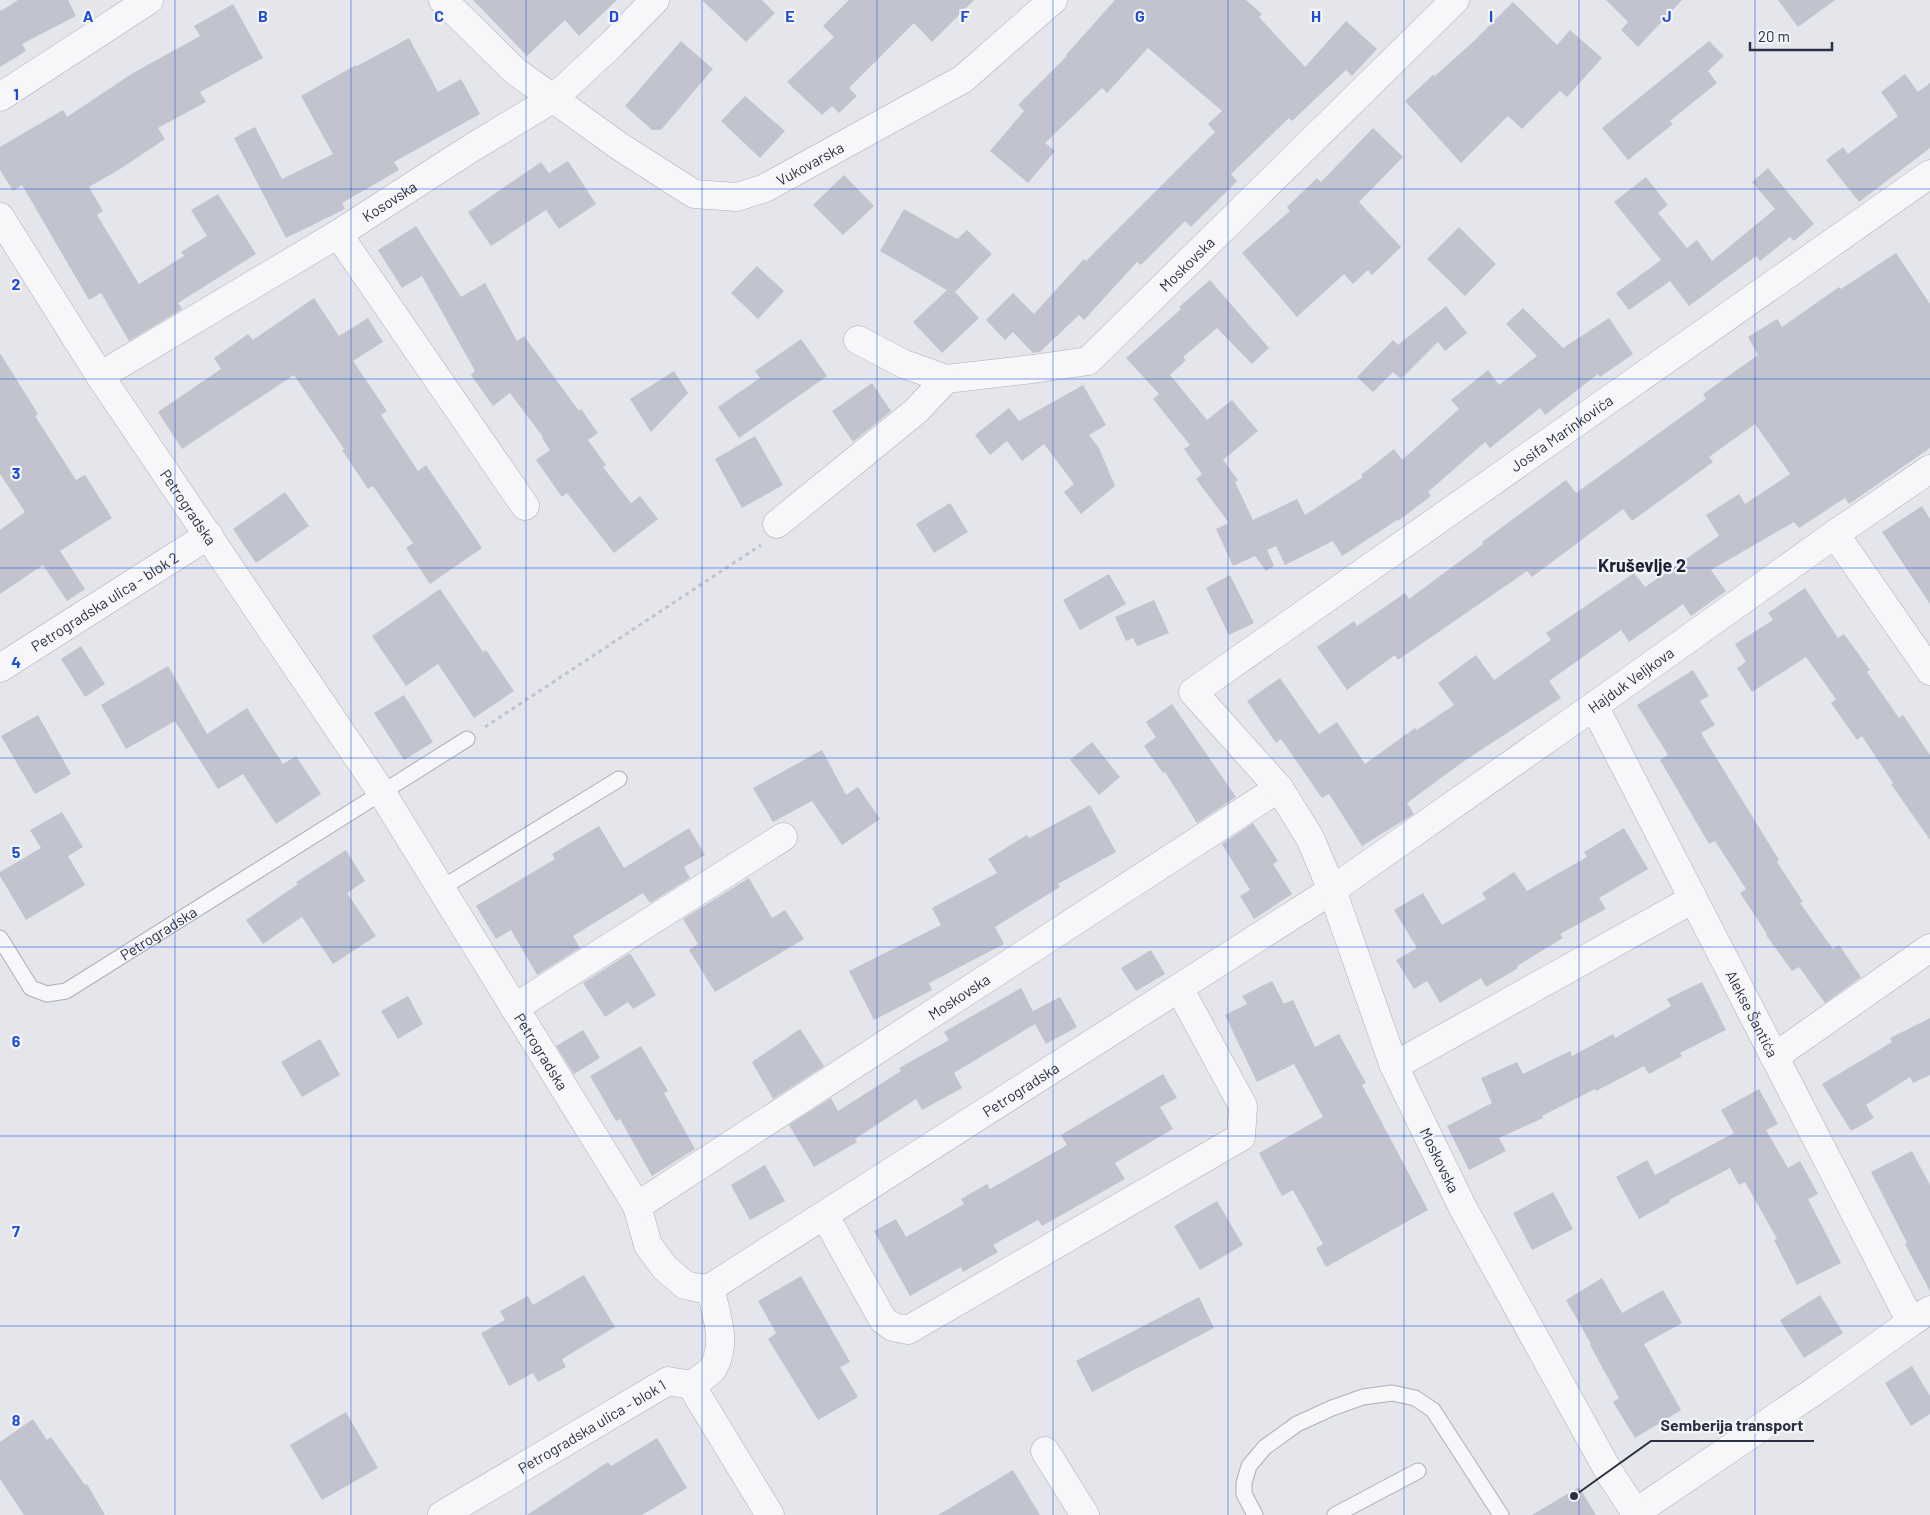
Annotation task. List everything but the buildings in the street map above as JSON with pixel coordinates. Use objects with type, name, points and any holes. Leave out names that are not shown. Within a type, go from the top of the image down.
[{"type":"street","points":[[0,97],[149,0]]},
{"type":"street","name":"Vukovarska","points":[[443,0],[515,71],[619,146],[694,194],[737,197],[764,188],[963,79],[1054,0]]},
{"type":"street","name":"Kosovska","points":[[100,376],[338,234],[473,147],[554,98],[656,0]]},
{"type":"street","name":"Moskovska","points":[[858,340],[904,364],[946,379],[1033,369],[1088,360],[1455,0]]},
{"type":"street","name":"Josifa Marinkovića","points":[[1193,692],[1930,174]]},
{"type":"street","name":"Petrogradska","points":[[0,217],[100,376],[382,793],[637,1206],[648,1245],[664,1268],[685,1284],[700,1288],[710,1288],[1332,890]]},
{"type":"street","points":[[338,234],[525,506]]},
{"type":"street","points":[[777,524],[916,411],[946,379]]},
{"type":"street","name":"Hajduk Veljkova","points":[[1332,890],[1835,534],[1930,469]]},
{"type":"street","points":[[1835,534],[1930,670]]},
{"type":"street","name":"Petrogradska ulica - blok 2","points":[[0,668],[209,535]]},
{"type":"street","name":"Moskovska","points":[[1193,692],[1280,788],[1310,838],[1332,890],[1394,1066],[1468,1217],[1609,1472],[1636,1514]]},
{"type":"street","name":"Alekse Šantića","points":[[1594,706],[1774,1057],[1920,1316]]},
{"type":"street","name":"Moskovska","points":[[637,1206],[1280,788]]},
{"type":"street","points":[[514,1008],[783,837]]},
{"type":"street","points":[[1394,1066],[1693,899]]},
{"type":"street","points":[[1774,1057],[1930,948]]},
{"type":"street","points":[[825,1216],[883,1320],[893,1328],[908,1330],[1241,1137],[1243,1106],[1179,988]]},
{"type":"street","points":[[710,1288],[721,1337],[720,1352],[712,1370],[691,1385],[770,1515]]},
{"type":"street","points":[[1636,1514],[1920,1316]]},
{"type":"street","name":"Petrogradska ulica - blok 1","points":[[442,1515],[668,1381],[691,1385]]},
{"type":"street","points":[[1045,1450],[1085,1515]]},
{"type":"lane","name":"Petrogradska","points":[[0,938],[31,988],[47,994],[66,991],[467,739]]},
{"type":"lane","points":[[440,889],[619,779]]},
{"type":"lane","points":[[1255,1515],[1244,1494],[1244,1483],[1250,1466],[1265,1447],[1297,1424],[1332,1408],[1364,1398],[1392,1393],[1415,1398],[1433,1410],[1501,1515]]},
{"type":"lane","points":[[1335,1515],[1418,1471]]},
{"type":"path","points":[[467,739],[762,544],[777,524]]},
{"type":"place","name":"Semberija transport","points":[[1574,1496]]},
{"type":"district","name":"Kruševlje 2","points":[[1642,565]]}]
